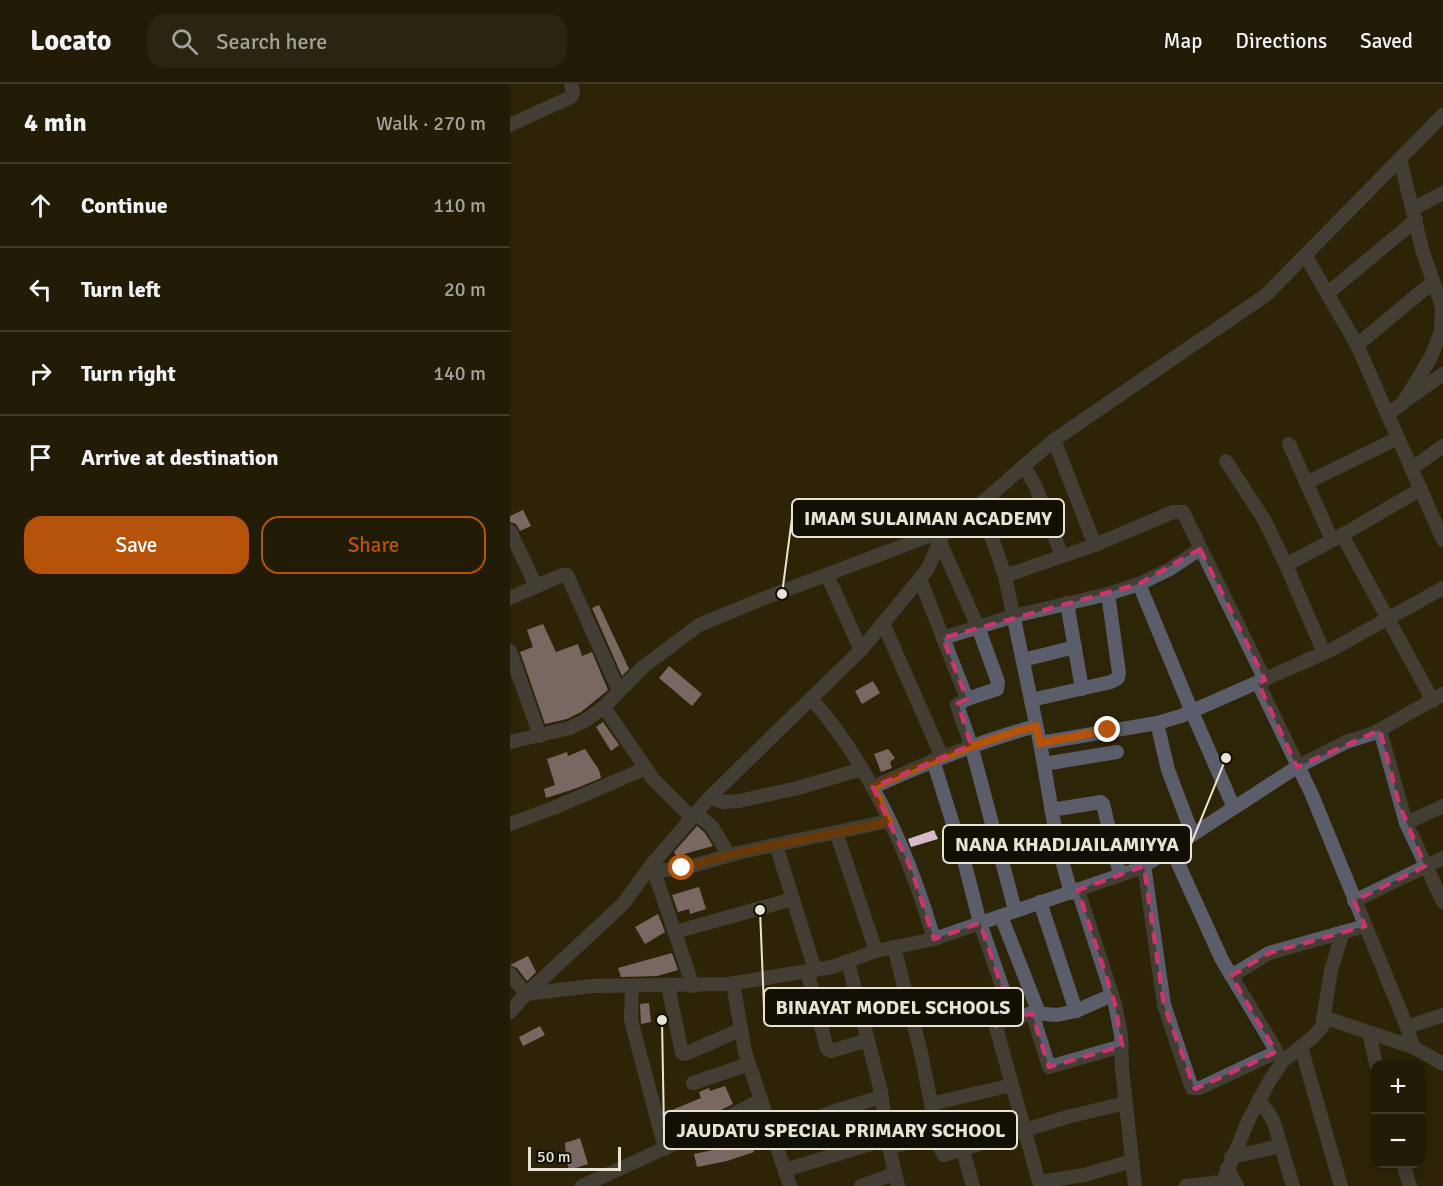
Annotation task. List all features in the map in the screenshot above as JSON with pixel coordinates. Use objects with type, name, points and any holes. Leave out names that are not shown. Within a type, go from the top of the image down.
[{"type":"street","points":[[510,125],[571,97],[573,92],[571,84]]},
{"type":"street","points":[[510,742],[570,728],[586,720],[604,707],[642,667],[699,626],[827,575],[943,536],[1054,440],[1266,295],[1443,115]]},
{"type":"street","points":[[1400,159],[1423,253],[1438,288],[1442,306],[1441,330],[1431,357],[1403,403]]},
{"type":"street","points":[[1328,292],[1415,214],[1443,193]]},
{"type":"street","points":[[1305,255],[1357,345],[1443,539]]},
{"type":"street","points":[[1357,345],[1438,288]]},
{"type":"street","points":[[1389,413],[1443,374]]},
{"type":"street","points":[[1306,483],[1398,438]]},
{"type":"street","points":[[1054,440],[1095,545]]},
{"type":"street","points":[[526,994],[560,988],[693,986],[733,983],[849,962],[876,951],[934,939],[1144,865],[1297,767],[1346,742],[1380,730],[1438,698],[1337,538],[1306,483],[1289,444]]},
{"type":"street","points":[[1411,469],[1443,446]]},
{"type":"street","points":[[1226,461],[1264,521],[1286,565],[1324,653]]},
{"type":"street","points":[[1023,466],[1035,485],[1062,556]]},
{"type":"street","points":[[1286,565],[1421,489]]},
{"type":"street","points":[[977,507],[993,541],[1005,576],[1040,743],[1058,846],[1112,995],[1121,1035],[1125,1103],[1135,1186]]},
{"type":"street","points":[[1005,576],[1095,545],[1178,511],[1183,512],[1261,682],[1297,767],[1312,795],[1407,1027],[1413,1047]]},
{"type":"street","points":[[510,531],[536,586]]},
{"type":"street","points":[[510,1012],[526,994],[624,904],[709,798],[861,650],[927,570],[943,536]]},
{"type":"street","points":[[943,536],[998,685],[997,689],[967,699],[957,705],[971,746],[1015,910]]},
{"type":"street","points":[[943,638],[1014,616],[1108,594],[1139,584],[1200,549]]},
{"type":"street","points":[[510,598],[562,575],[567,575],[619,691]]},
{"type":"street","points":[[827,575],[861,650]]},
{"type":"street","points":[[920,579],[967,699]]},
{"type":"street","points":[[1139,584],[1234,807]]},
{"type":"street","points":[[1040,743],[1157,723],[1192,712],[1324,653],[1443,588]]},
{"type":"street","points":[[1031,700],[1111,682],[1118,678],[1108,594]]},
{"type":"street","points":[[1067,603],[1082,689]]},
{"type":"street","points":[[884,623],[938,758],[980,923],[1005,995],[1003,1000],[991,1009],[1040,1183],[1085,1180],[1132,1161]]},
{"type":"street","points":[[1023,660],[1075,647]]},
{"type":"street","points":[[510,651],[540,736]]},
{"type":"street","points":[[812,698],[835,727],[873,787],[912,872],[934,939]]},
{"type":"street","points":[[604,707],[658,785],[694,816],[712,827],[729,855]]},
{"type":"street","points":[[1157,723],[1168,770],[1192,833]]},
{"type":"street","points":[[873,787],[938,758],[997,736],[1036,726]]},
{"type":"street","points":[[1380,730],[1406,823],[1443,902]]},
{"type":"street","points":[[1044,764],[1117,752]]},
{"type":"street","points":[[510,824],[646,768]]},
{"type":"street","points":[[709,798],[723,802],[739,801],[798,788],[862,770]]},
{"type":"street","points":[[1052,810],[1101,802],[1120,875]]},
{"type":"street","points":[[1406,823],[1443,807]]},
{"type":"street","points":[[651,871],[682,868],[729,855],[889,822]]},
{"type":"street","points":[[836,832],[876,951]]},
{"type":"street","points":[[776,845],[793,899],[811,970],[827,1049],[831,1051],[868,1040]]},
{"type":"street","points":[[1171,848],[1222,960],[1280,1056]]},
{"type":"street","points":[[1354,901],[1443,858]]},
{"type":"street","points":[[1144,865],[1164,1005],[1192,1088],[1200,1088],[1301,1047],[1322,1027],[1331,970],[1343,932]]},
{"type":"street","points":[[651,871],[693,986]]},
{"type":"street","points":[[675,932],[793,899]]},
{"type":"street","points":[[1040,902],[1076,1011]]},
{"type":"street","points":[[1001,916],[1035,1013],[1049,1067],[1122,1046]]},
{"type":"street","points":[[1231,976],[1269,953],[1365,926]]},
{"type":"street","points":[[894,947],[944,1155],[1067,1117],[1125,1103]]},
{"type":"street","points":[[849,962],[882,1098],[896,1180],[861,1186]]},
{"type":"street","points":[[510,974],[526,994]]},
{"type":"street","points":[[733,983],[740,1030],[749,1064],[790,1186]]},
{"type":"street","points":[[632,986],[631,1020],[665,1149]]},
{"type":"street","points":[[668,986],[682,1053],[740,1030]]},
{"type":"street","points":[[996,1026],[1000,1022],[1035,1013],[1057,1015],[1076,1011],[1112,995]]},
{"type":"street","points":[[1407,1027],[1443,1015]]},
{"type":"street","points":[[1323,1017],[1413,1047],[1443,1064]]},
{"type":"street","points":[[1369,1033],[1375,1060]]},
{"type":"street","points":[[1301,1047],[1341,1186]]},
{"type":"street","points":[[1186,1186],[1221,1184],[1280,1056]]},
{"type":"street","points":[[693,1083],[749,1064]]},
{"type":"street","points":[[931,1104],[1012,1085]]},
{"type":"street","points":[[773,1134],[838,1110],[882,1098]]},
{"type":"street","points":[[1259,1099],[1273,1120],[1293,1186]]},
{"type":"street","points":[[582,1186],[665,1149],[761,1100]]},
{"type":"street","points":[[785,1170],[888,1143],[938,1137]]},
{"type":"street","points":[[1229,1163],[1281,1146]]},
{"type":"street","points":[[963,1150],[973,1186]]},
{"type":"street","points":[[1229,1163],[1237,1186]]},
{"type":"street","points":[[1404,1168],[1410,1186]]},
{"type":"street","points":[[617,1170],[620,1186]]},
{"type":"highlighted area","points":[[1200,549],[1265,680],[1258,683],[1297,767],[1380,730],[1399,804],[1425,866],[1354,901],[1365,926],[1269,953],[1231,976],[1276,1052],[1195,1089],[1164,1005],[1144,866],[1078,890],[1115,1004],[1122,1046],[1049,1067],[1032,1013],[996,1026],[992,1007],[1006,999],[980,923],[934,939],[912,871],[873,787],[971,745],[958,703],[967,699],[943,638],[1139,584]]},
{"type":"building","points":[[523,510],[531,526],[520,531],[516,524],[510,522],[510,516]]},
{"type":"building","points":[[599,605],[629,669],[622,676],[592,608]]},
{"type":"building","points":[[543,624],[556,652],[578,644],[582,656],[592,652],[608,690],[581,712],[567,719],[545,724],[520,652],[533,647],[527,630]]},
{"type":"building","points":[[669,666],[702,694],[692,706],[659,678]]},
{"type":"building","points":[[873,681],[880,693],[862,704],[855,691]]},
{"type":"building","points":[[603,722],[619,745],[611,751],[596,727]]},
{"type":"building","points":[[585,749],[599,770],[601,778],[546,798],[544,789],[555,785],[547,759],[567,752],[568,756]]},
{"type":"building","points":[[888,749],[895,758],[890,762],[892,768],[881,772],[874,754]]},
{"type":"building","points":[[697,826],[705,833],[713,846],[677,856],[674,852]]},
{"type":"building","points":[[934,830],[938,839],[911,847],[908,839]]},
{"type":"building","points":[[699,887],[706,909],[690,914],[689,909],[678,912],[672,895]]},
{"type":"building","points":[[658,914],[665,932],[645,944],[635,927]]},
{"type":"building","points":[[672,953],[678,970],[657,976],[621,977],[618,968]]},
{"type":"building","points":[[528,956],[536,972],[527,981],[517,968],[510,965]]},
{"type":"building","points":[[649,1003],[651,1022],[641,1024],[640,1004]]},
{"type":"building","points":[[540,1026],[545,1035],[523,1046],[519,1037]]},
{"type":"building","points":[[725,1086],[733,1104],[671,1135],[665,1113],[701,1098],[699,1092]]},
{"type":"building","points":[[731,1126],[733,1132],[746,1128],[754,1152],[727,1161],[697,1167],[694,1154],[713,1150],[707,1138]]},
{"type":"building","points":[[580,1138],[588,1164],[569,1170],[565,1143]]},
{"type":"place","name":"IMAM SULAIMAN ACADEMY","points":[[782,594]]},
{"type":"place","name":"NANA KHADIJAILAMIYYA","points":[[1226,758]]},
{"type":"place","name":"BINAYAT MODEL SCHOOLS","points":[[760,910]]},
{"type":"place","name":"JAUDATU SPECIAL PRIMARY SCHOOL","points":[[662,1020]]},
{"type":"route","points":[[682,868],[737,853],[889,822],[873,787],[933,760],[997,736],[1036,726],[1040,743],[1108,730]]}]
